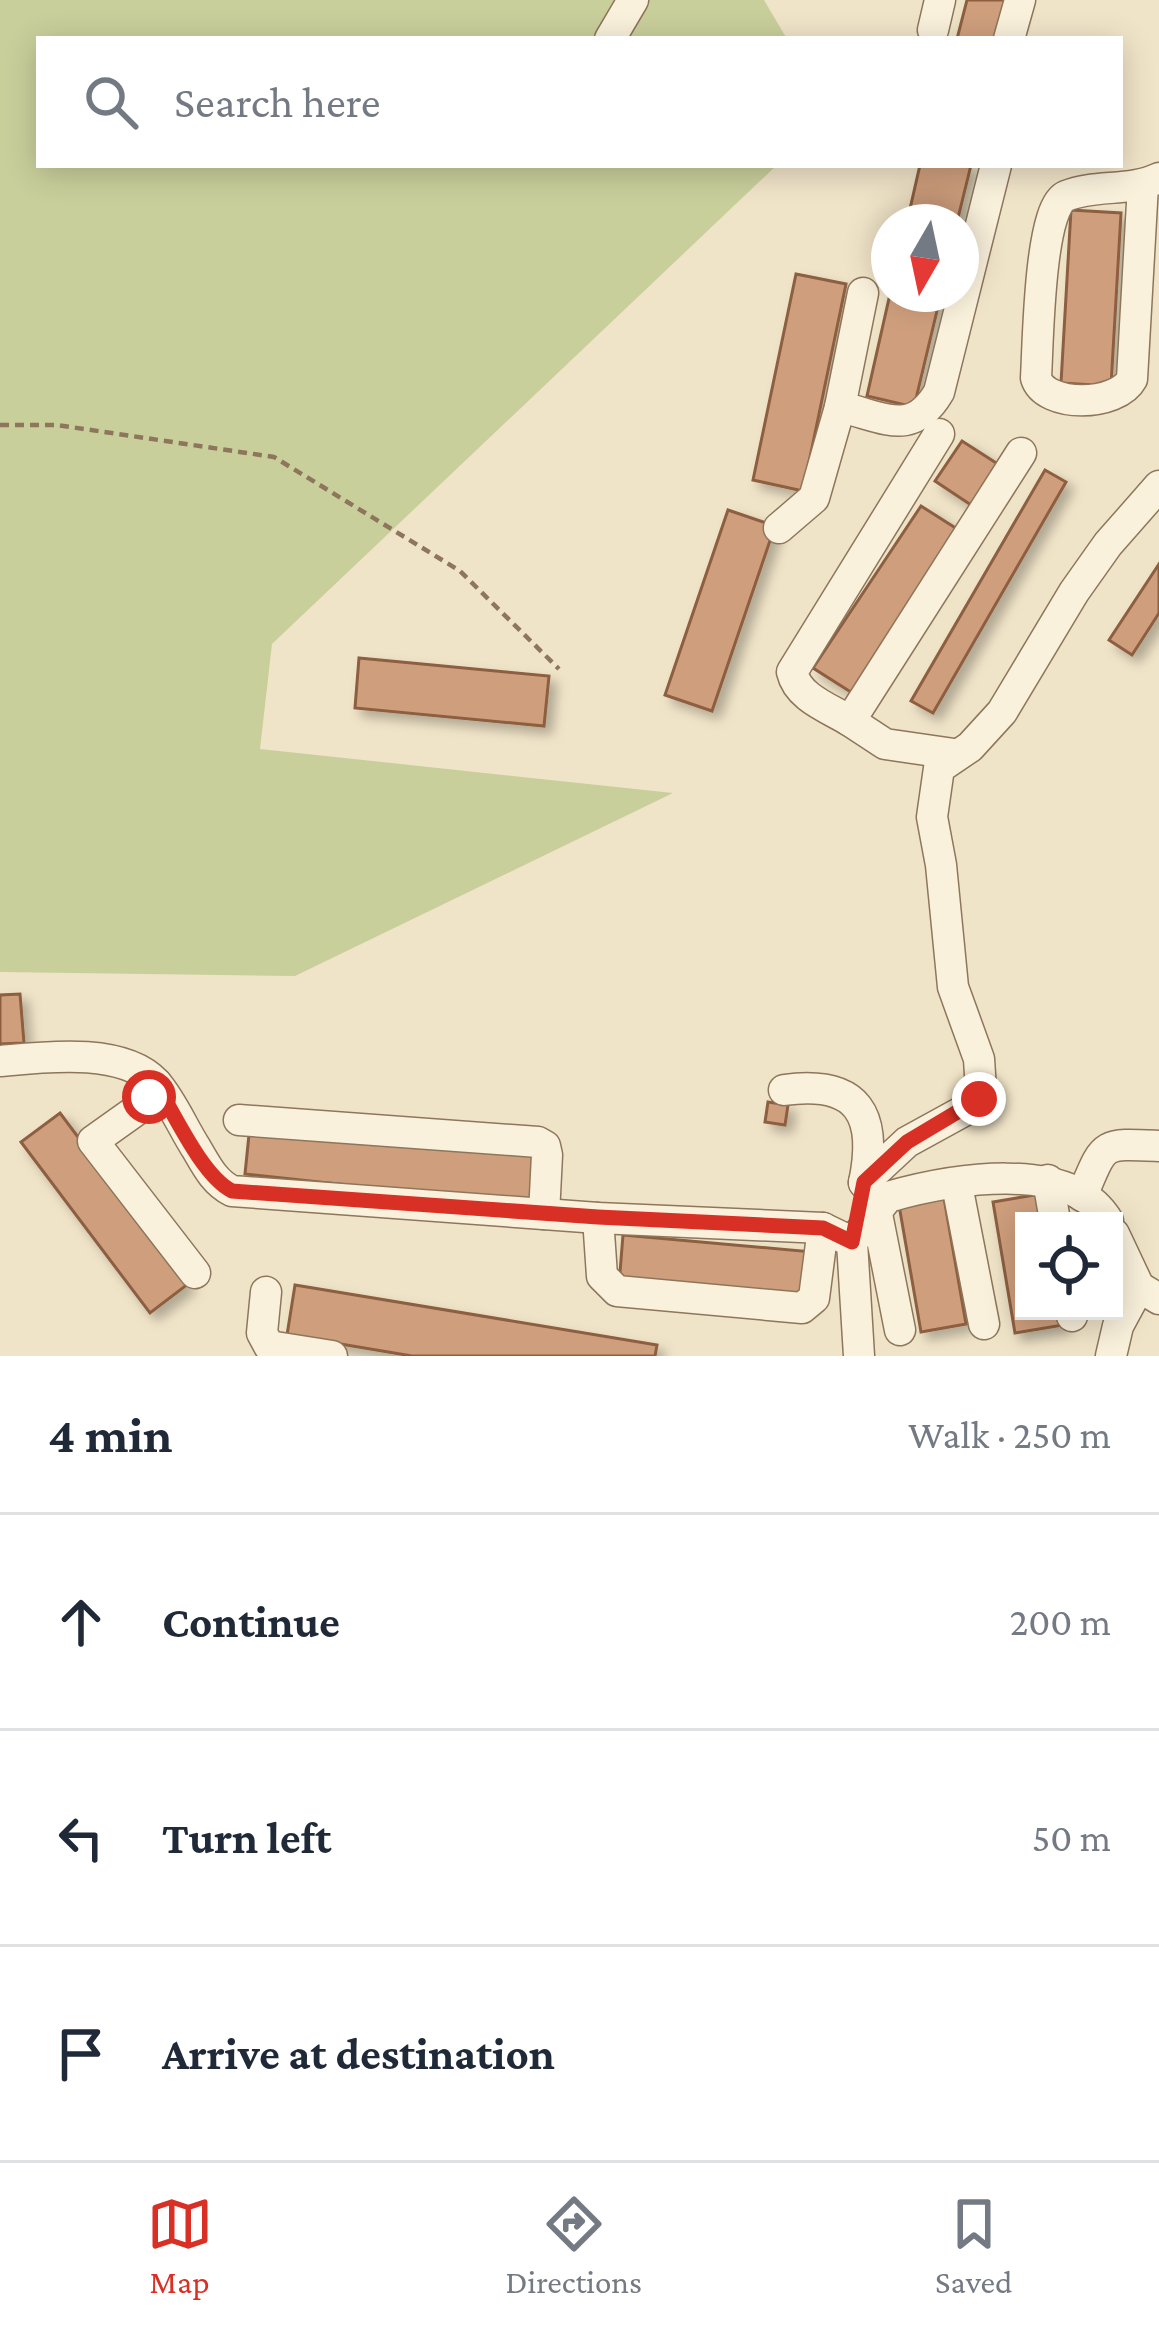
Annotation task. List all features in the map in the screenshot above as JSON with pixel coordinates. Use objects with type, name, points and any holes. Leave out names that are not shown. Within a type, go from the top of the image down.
[{"type":"street","points":[[612,36],[633,0]]},
{"type":"street","points":[[1010,36],[1020,0]]},
{"type":"street","points":[[840,407],[904,421],[927,413],[939,392],[995,168]]},
{"type":"street","points":[[1151,182],[1132,380],[1126,390],[1104,400],[1048,395],[1040,390],[1036,378],[1047,230],[1053,206],[1066,196],[1151,182]]},
{"type":"street","points":[[779,528],[814,499],[840,407],[863,293]]},
{"type":"street","points":[[939,434],[792,672],[795,685],[806,695],[884,744],[954,754]]},
{"type":"street","points":[[850,721],[1021,453]]},
{"type":"street","points":[[859,1356],[852,1242],[870,1196],[907,1142],[969,1108],[981,1090],[979,1059],[952,987],[950,935],[932,817],[940,768],[970,747],[1002,712],[1073,592],[1159,486]]},
{"type":"street","points":[[0,1061],[81,1057],[135,1067],[156,1084],[210,1171],[221,1186],[232,1191],[823,1228],[852,1242]]},
{"type":"street","points":[[156,1084],[138,1109],[93,1142],[195,1274]]},
{"type":"street","points":[[784,1090],[816,1086],[845,1094],[863,1115],[871,1136],[870,1196],[900,1330]]},
{"type":"street","points":[[239,1120],[538,1142],[547,1155],[544,1214]]},
{"type":"street","points":[[1082,1196],[1101,1152],[1114,1143],[1159,1146]]},
{"type":"street","points":[[870,1196],[1020,1177],[1048,1180],[1082,1196],[1099,1212]]},
{"type":"street","points":[[1048,1180],[1053,1212]]},
{"type":"street","points":[[957,1185],[984,1324]]},
{"type":"street","points":[[598,1217],[598,1263],[607,1285],[617,1291],[802,1308],[814,1298],[823,1228]]},
{"type":"street","points":[[1112,1356],[1118,1326],[1149,1293],[1123,1249]]},
{"type":"street","points":[[266,1292],[262,1333],[269,1346],[332,1356]]},
{"type":"path","points":[[0,425],[57,425],[274,457],[460,571],[559,669]]},
{"type":"green space","points":[[0,0],[764,0],[785,36],[36,36],[36,168],[774,168],[272,644],[260,749],[673,793],[295,976],[0,972]]},
{"type":"building","points":[[967,0],[1016,0],[1006,36],[958,36]]},
{"type":"building","points":[[919,168],[970,168],[961,204],[911,204]]},
{"type":"building","points":[[1071,210],[1121,213],[1111,386],[1061,383]]},
{"type":"building","points":[[796,274],[846,284],[803,491],[753,480]]},
{"type":"building","points":[[886,312],[937,312],[914,407],[867,396]]},
{"type":"building","points":[[962,441],[1004,468],[977,509],[935,481]]},
{"type":"building","points":[[1045,470],[1066,482],[933,713],[911,701]]},
{"type":"building","points":[[921,506],[965,534],[857,696],[813,668]]},
{"type":"building","points":[[728,510],[775,526],[712,711],[665,695]]},
{"type":"building","points":[[1159,564],[1159,613],[1132,655],[1109,640]]},
{"type":"building","points":[[359,658],[549,676],[544,726],[355,708]]},
{"type":"building","points":[[20,994],[24,1043],[0,1044],[0,995]]},
{"type":"building","points":[[768,1102],[788,1105],[785,1125],[765,1122]]},
{"type":"building","points":[[60,1113],[188,1284],[150,1313],[21,1142]]},
{"type":"building","points":[[250,1125],[539,1156],[534,1205],[245,1174]]},
{"type":"building","points":[[1040,1194],[1043,1212],[1015,1212],[1015,1320],[1062,1320],[1063,1325],[1015,1333],[993,1202]]},
{"type":"building","points":[[944,1198],[966,1324],[921,1332],[899,1205]]},
{"type":"building","points":[[623,1235],[813,1252],[808,1302],[619,1285]]},
{"type":"building","points":[[295,1285],[657,1345],[655,1356],[412,1356],[287,1335]]},
{"type":"route","points":[[149,1097],[156,1084],[210,1171],[221,1186],[232,1191],[823,1228],[852,1242],[864,1182],[907,1142],[979,1099]]}]
